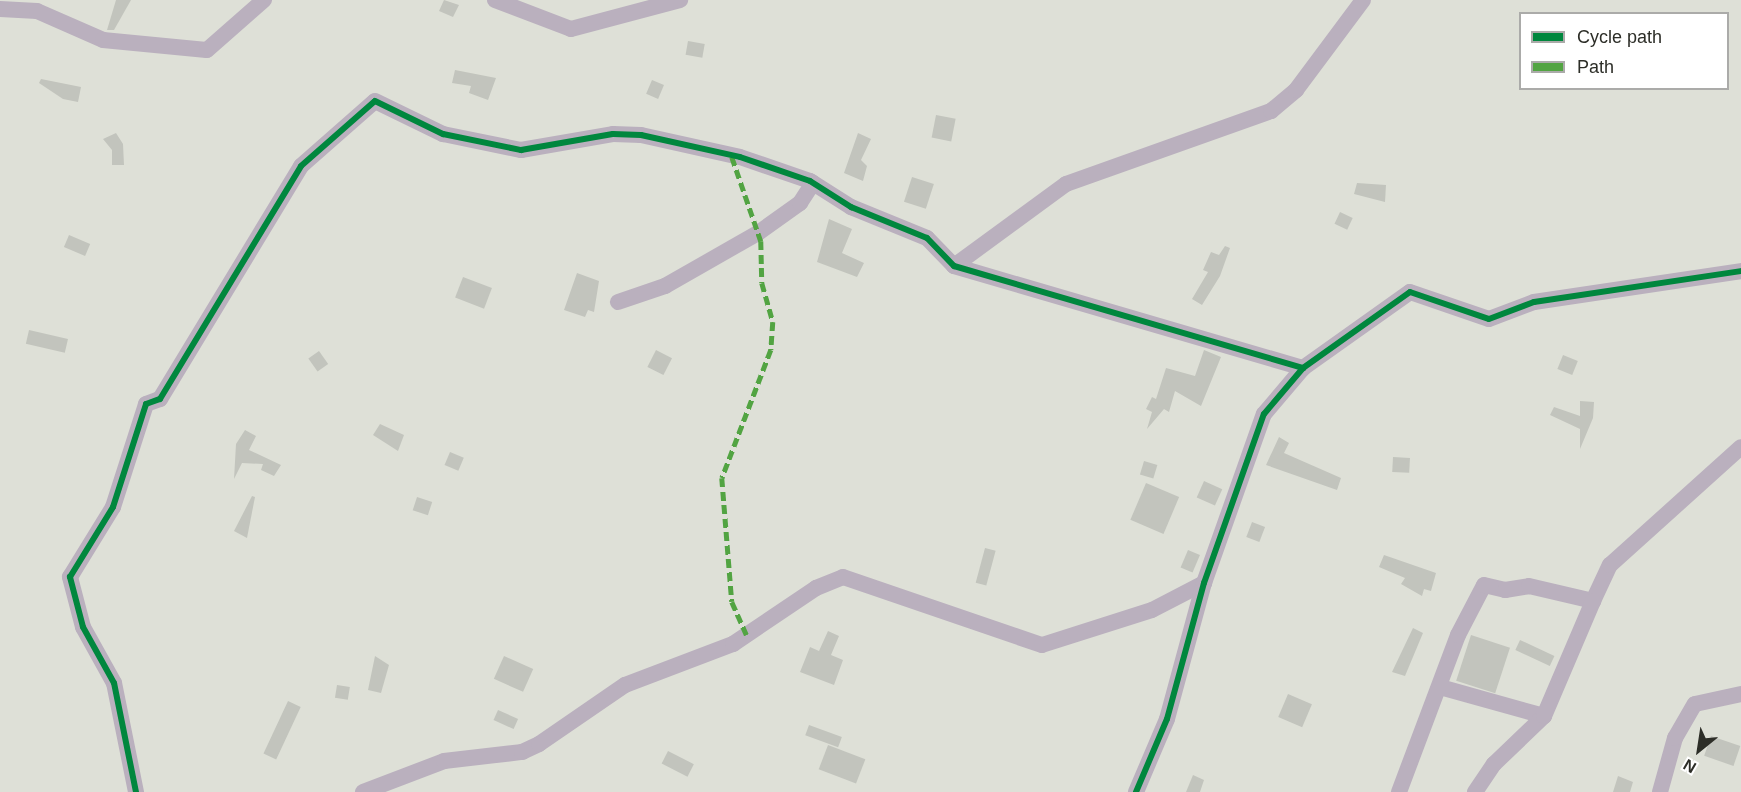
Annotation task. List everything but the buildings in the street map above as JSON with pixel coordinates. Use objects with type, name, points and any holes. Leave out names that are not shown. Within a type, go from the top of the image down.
[{"type":"street","points":[[0,9],[38,11],[103,40],[207,50],[264,0]]},
{"type":"street","points":[[495,0],[571,29],[680,0]]},
{"type":"street","points":[[954,266],[1066,184],[1271,111],[1296,90],[1363,0]]},
{"type":"street","points":[[136,792],[114,683],[83,627],[70,577],[113,507],[146,404],[160,399],[301,166],[327,140],[375,101],[443,134],[521,150],[613,134],[666,138],[813,183],[851,207],[927,238],[954,266],[1303,368]]},
{"type":"street","points":[[618,302],[665,286],[758,233],[800,203],[813,183]]},
{"type":"street","points":[[1136,792],[1167,719],[1204,583],[1264,414],[1303,368],[1410,292],[1489,319],[1534,302],[1741,271]]},
{"type":"street","points":[[1475,792],[1494,764],[1544,716],[1610,565],[1741,447]]},
{"type":"street","points":[[363,792],[444,761],[522,752],[539,744],[625,685],[734,644],[816,588],[843,577],[1042,645],[1152,610],[1204,583]]},
{"type":"street","points":[[1399,792],[1440,687],[1485,585],[1505,590],[1529,586],[1593,601]]},
{"type":"street","points":[[1440,687],[1544,716]]},
{"type":"street","points":[[1660,792],[1676,738],[1695,704],[1741,694]]},
{"type":"marked path","points":[[732,157],[761,241],[762,283],[773,322],[771,350],[722,478],[732,602],[747,635]]},
{"type":"cycle path","points":[[136,792],[114,683],[83,627],[70,577],[113,507],[146,404],[160,399],[301,166],[375,101],[443,134],[521,150],[613,134],[641,135],[740,157],[810,181],[851,207],[927,238],[954,266],[1303,368]]},
{"type":"cycle path","points":[[1136,792],[1167,719],[1204,583],[1264,414],[1303,368],[1410,292],[1489,319],[1534,302],[1741,271]]}]
